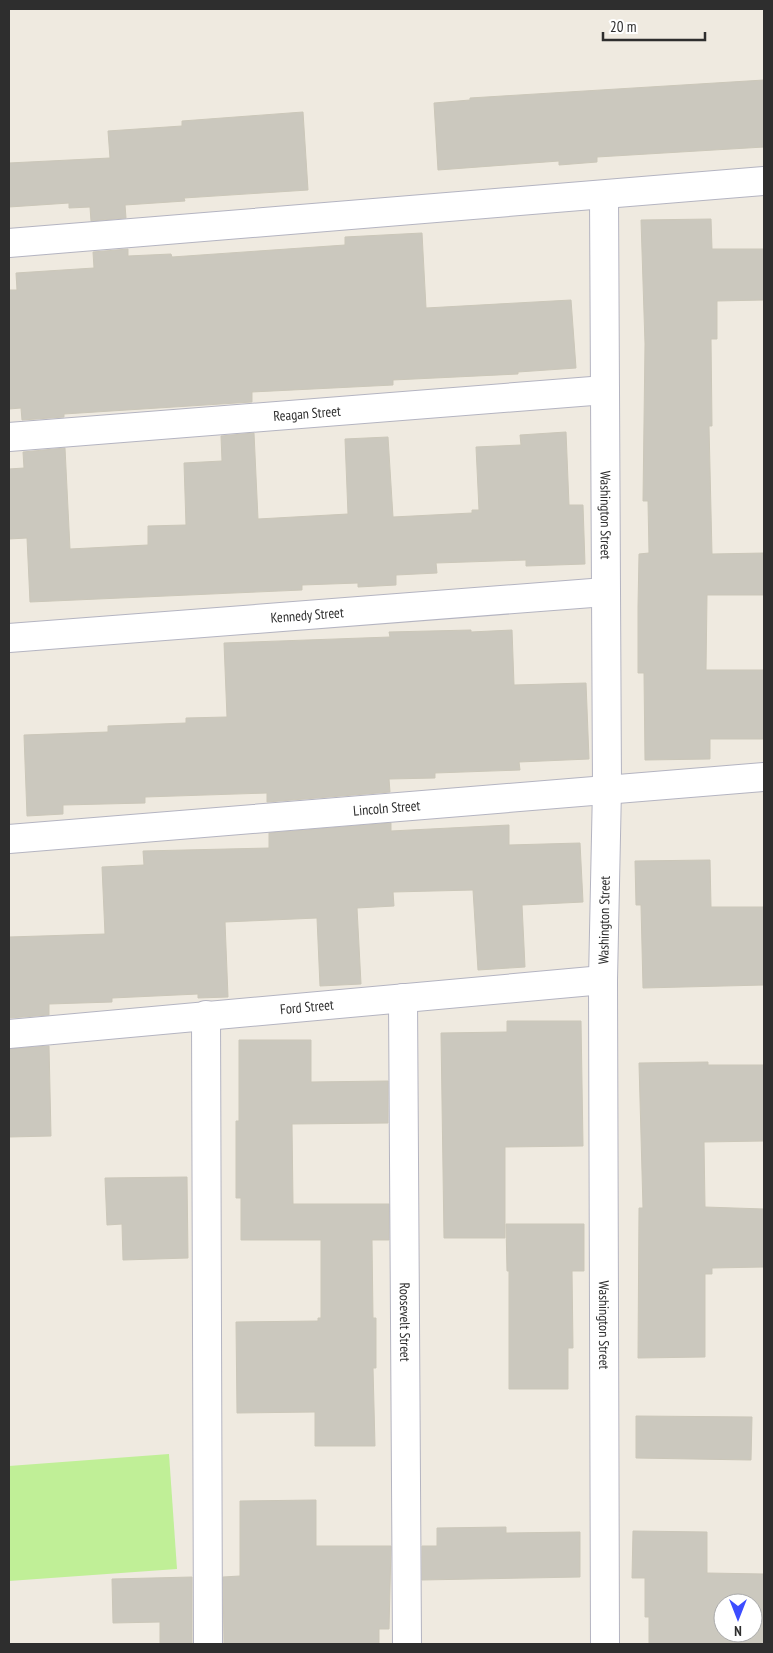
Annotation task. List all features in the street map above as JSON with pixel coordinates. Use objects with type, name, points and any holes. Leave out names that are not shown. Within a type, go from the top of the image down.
[{"type":"street","points":[[9,243],[764,182]]},
{"type":"street","name":"Washington Street","points":[[604,195],[607,788],[603,980],[605,1644]]},
{"type":"street","name":"Reagan Street","points":[[9,437],[605,390]]},
{"type":"street","name":"Kennedy Street","points":[[9,638],[605,592]]},
{"type":"street","name":"Lincoln Street","points":[[9,839],[607,788],[764,777]]},
{"type":"street","name":"Ford Street","points":[[9,1034],[603,980]]},
{"type":"street","name":"Roosevelt Street","points":[[403,998],[407,1644]]},
{"type":"street","points":[[206,1015],[208,1644]]},
{"type":"green space","points":[[169,1454],[177,1569],[9,1581],[9,1466]]},
{"type":"building","points":[[764,80],[764,147],[597,157],[597,162],[559,165],[559,161],[438,170],[434,103],[470,100],[470,98]]},
{"type":"building","points":[[303,112],[308,190],[184,198],[185,201],[125,205],[126,218],[91,221],[90,207],[69,208],[69,203],[9,207],[9,163],[110,158],[108,131],[182,126],[182,121]]},
{"type":"building","points":[[711,219],[712,249],[764,249],[764,300],[717,301],[717,339],[711,339],[712,426],[709,426],[712,554],[764,553],[764,595],[707,595],[706,670],[764,670],[764,739],[710,739],[710,759],[645,760],[644,673],[638,673],[639,554],[649,553],[648,501],[643,501],[645,344],[641,220]]},
{"type":"building","points":[[422,233],[426,308],[571,300],[576,368],[518,372],[518,374],[393,380],[393,385],[252,392],[252,402],[64,414],[64,417],[22,420],[21,408],[9,409],[9,290],[17,290],[16,273],[94,268],[93,252],[128,249],[128,256],[171,254],[172,257],[345,245],[345,237]]},
{"type":"building","points":[[566,432],[569,505],[583,505],[585,564],[526,566],[526,560],[436,563],[437,573],[396,575],[396,585],[358,587],[358,583],[302,585],[302,590],[30,602],[27,538],[9,539],[9,469],[24,468],[23,452],[65,448],[70,549],[148,545],[148,526],[186,525],[184,463],[222,461],[221,436],[254,433],[258,519],[348,514],[345,439],[388,437],[393,517],[472,513],[472,510],[479,510],[476,447],[521,445],[520,435]]},
{"type":"building","points":[[471,630],[471,632],[512,630],[514,685],[586,683],[589,759],[519,762],[520,770],[435,773],[435,778],[389,779],[390,792],[267,802],[267,793],[145,797],[145,803],[63,805],[63,814],[27,816],[24,735],[108,732],[108,726],[186,723],[186,718],[227,717],[224,643],[390,637],[389,632]]},
{"type":"building","points":[[391,823],[391,831],[509,825],[509,845],[580,843],[583,902],[522,905],[525,967],[478,970],[473,890],[393,892],[394,906],[357,908],[361,984],[320,986],[317,918],[225,922],[228,997],[198,998],[198,994],[112,998],[112,1002],[49,1004],[49,1015],[9,1018],[9,937],[105,934],[102,867],[144,865],[143,851],[269,848],[269,833]]},
{"type":"building","points":[[710,860],[711,907],[764,907],[764,985],[643,988],[641,905],[636,905],[635,861]]},
{"type":"building","points":[[507,1021],[581,1021],[583,1146],[505,1147],[505,1238],[444,1238],[441,1033],[507,1032]]},
{"type":"building","points":[[239,1040],[311,1040],[311,1082],[388,1081],[388,1123],[292,1124],[293,1204],[389,1204],[389,1240],[372,1240],[373,1318],[376,1318],[376,1368],[373,1368],[375,1446],[315,1446],[315,1412],[237,1413],[236,1322],[318,1321],[318,1318],[321,1318],[321,1240],[241,1240],[241,1198],[236,1198],[236,1121],[239,1121]]},
{"type":"building","points":[[49,1046],[51,1136],[9,1137],[9,1049]]},
{"type":"building","points":[[708,1062],[708,1065],[764,1065],[764,1141],[704,1142],[705,1207],[764,1209],[764,1267],[712,1268],[712,1274],[705,1274],[705,1357],[638,1358],[639,1208],[643,1208],[639,1063]]},
{"type":"building","points":[[187,1177],[188,1258],[123,1260],[122,1224],[107,1225],[105,1178]]},
{"type":"building","points":[[506,1224],[584,1224],[584,1271],[572,1271],[573,1348],[568,1348],[568,1389],[509,1389],[509,1271],[507,1271]]},
{"type":"building","points":[[636,1416],[752,1417],[751,1460],[636,1458]]},
{"type":"building","points":[[316,1500],[316,1546],[391,1546],[389,1629],[379,1629],[379,1644],[224,1644],[223,1577],[240,1576],[240,1501]]},
{"type":"building","points":[[506,1527],[506,1533],[580,1532],[580,1577],[422,1580],[422,1546],[437,1546],[437,1528]]},
{"type":"building","points":[[633,1531],[707,1532],[707,1573],[764,1574],[764,1644],[649,1644],[649,1617],[645,1617],[645,1578],[632,1578]]},
{"type":"building","points":[[192,1577],[192,1644],[160,1644],[160,1622],[113,1623],[112,1579]]}]
